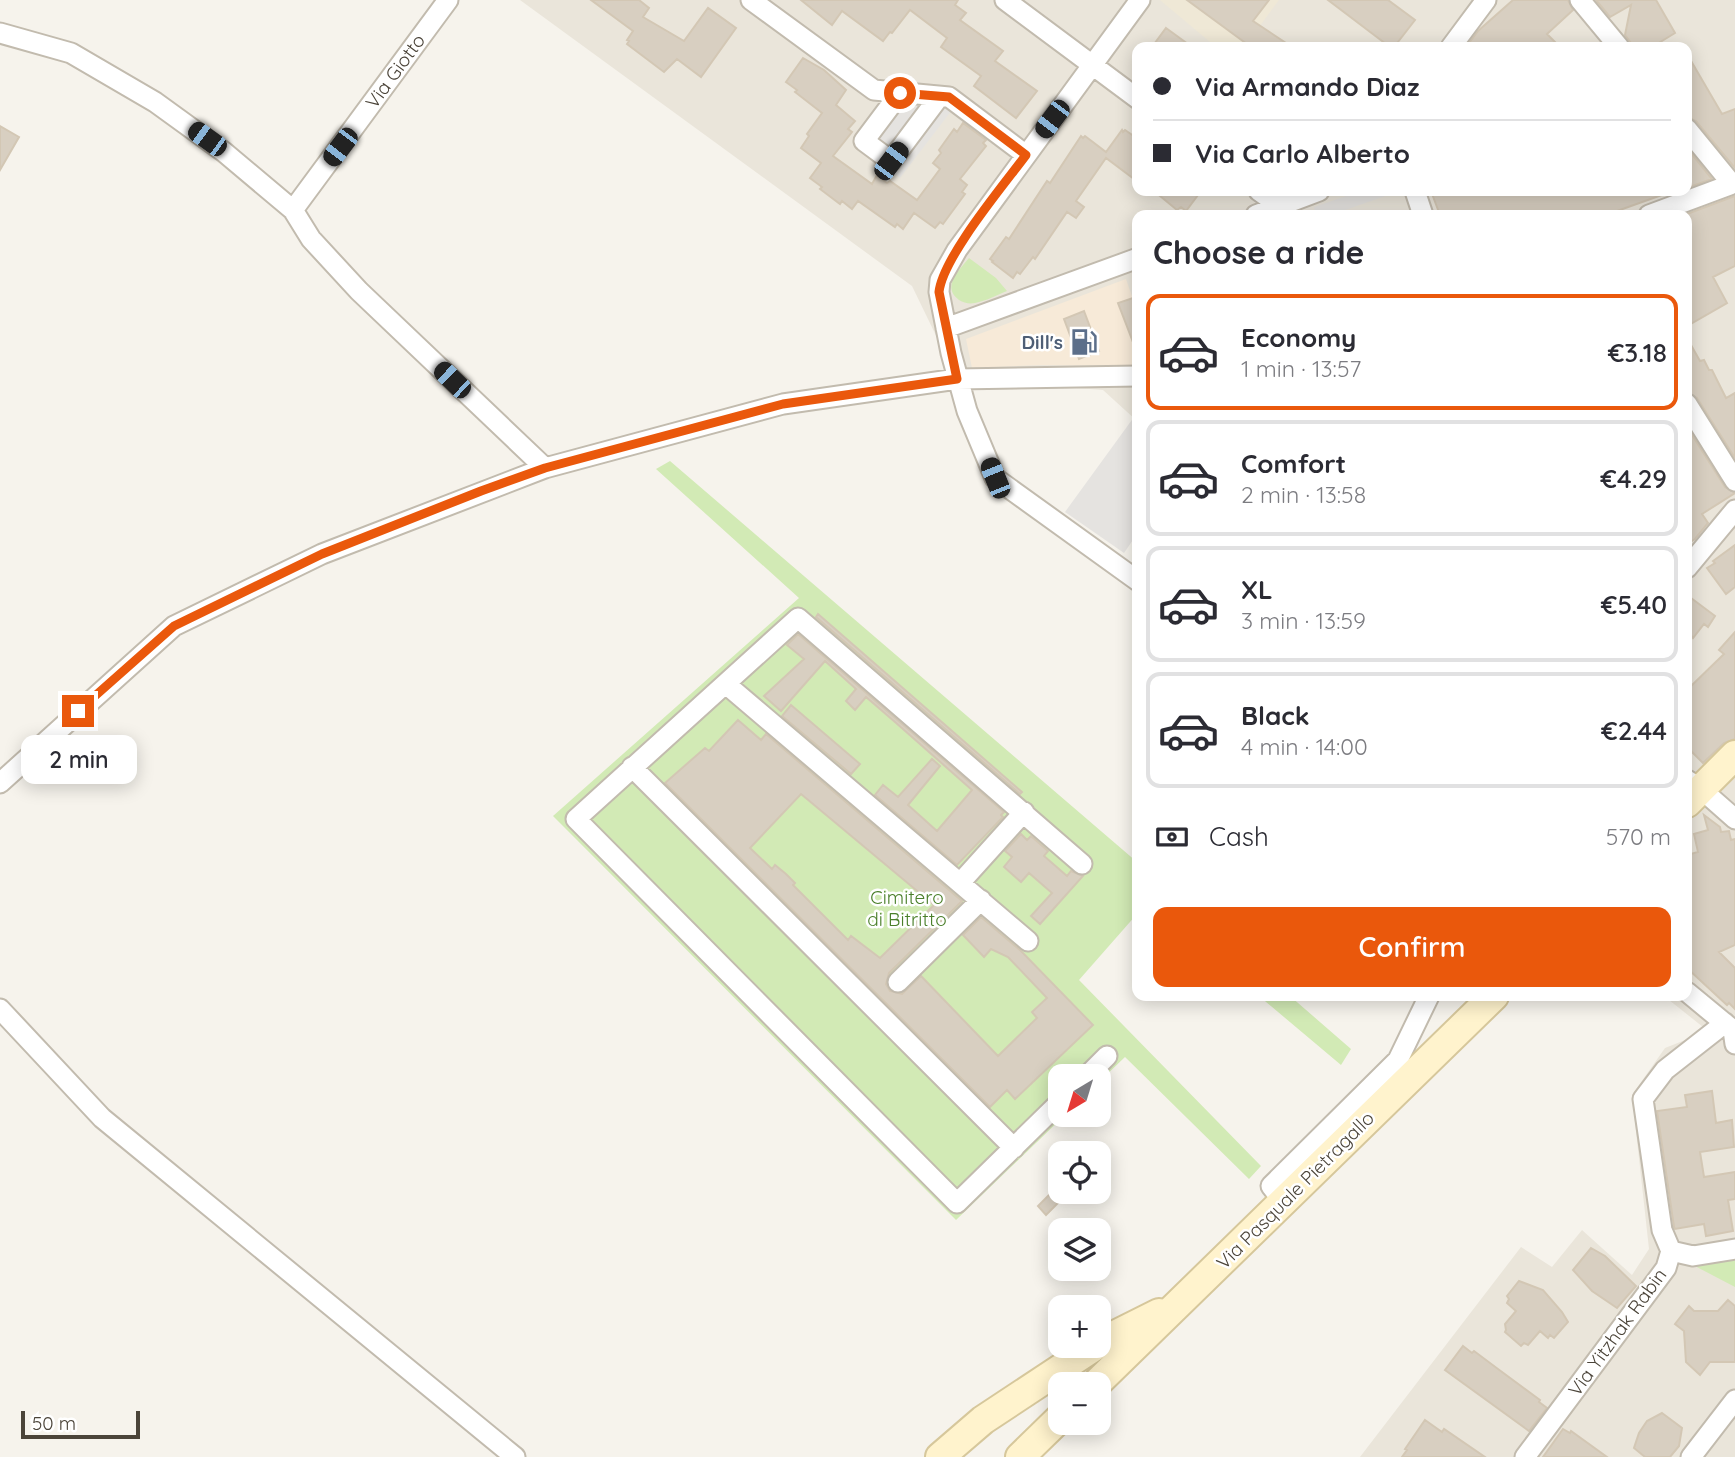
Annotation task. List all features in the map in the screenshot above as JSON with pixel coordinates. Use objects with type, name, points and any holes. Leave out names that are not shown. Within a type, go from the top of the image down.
[{"type":"main road","points":[[1692,791],[1735,755]]},
{"type":"main road","name":"Via Pasquale Pietragallo","points":[[1108,1372],[1283,1201],[1405,1067],[1488,1001]]},
{"type":"main road","points":[[1111,1337],[1180,1303]]},
{"type":"main road","points":[[940,1457],[983,1420],[1076,1358]]},
{"type":"main road","points":[[977,1457],[983,1420]]},
{"type":"main road","points":[[1020,1457],[1048,1430]]},
{"type":"street","name":"Via Giotto","points":[[293,210],[448,0]]},
{"type":"street","points":[[751,0],[874,90],[949,97],[1026,155]]},
{"type":"street","points":[[1005,0],[1132,95]]},
{"type":"street","points":[[1132,576],[995,478],[967,411],[957,379],[939,292],[940,280],[957,250],[1139,0]]},
{"type":"street","points":[[1455,42],[1486,0]]},
{"type":"street","points":[[1580,0],[1615,42]]},
{"type":"street","points":[[0,33],[71,53],[155,102],[224,152],[293,210],[311,239],[359,291],[545,468]]},
{"type":"street","points":[[900,93],[864,141],[891,161],[939,97]]},
{"type":"street","points":[[1663,210],[1734,184],[1692,135]]},
{"type":"street","points":[[1265,196],[1282,210]]},
{"type":"street","points":[[1285,210],[1310,196]]},
{"type":"street","points":[[946,328],[1132,260]]},
{"type":"street","points":[[0,783],[174,626],[322,554],[545,468],[783,404],[957,379],[1132,376]]},
{"type":"street","points":[[1692,412],[1735,481]]},
{"type":"street","points":[[1692,562],[1735,510]]},
{"type":"street","points":[[1048,1114],[957,1203],[576,819],[798,618],[1082,864]]},
{"type":"street","points":[[727,685],[1028,941]]},
{"type":"street","points":[[632,768],[1014,1149]]},
{"type":"street","points":[[1692,791],[1735,819]]},
{"type":"street","points":[[960,883],[1024,812]]},
{"type":"street","points":[[898,982],[981,900]]},
{"type":"street","points":[[1692,995],[1730,1022],[1735,1044]]},
{"type":"street","points":[[1405,1067],[1427,1001]]},
{"type":"street","points":[[0,1009],[102,1118],[514,1457]]},
{"type":"street","name":"Via Yitzhak Rabin","points":[[1525,1457],[1666,1268],[1671,1251],[1662,1230],[1643,1099],[1665,1070],[1730,1022]]},
{"type":"street","points":[[1099,1064],[1107,1056]]},
{"type":"street","points":[[1671,1251],[1693,1256],[1735,1250]]},
{"type":"street","points":[[1692,1457],[1735,1401]]},
{"type":"shaded area","points":[[520,0],[1735,0],[1735,1457],[1360,1457],[1521,1247],[1552,1267],[1582,1230],[1632,1275],[1649,1249],[1632,1095],[1665,1048],[1708,1031],[1670,1001],[1692,1001],[1692,210],[1132,210],[1132,416],[1103,390],[957,379],[912,286]]},
{"type":"shaded area","points":[[1160,0],[1279,0],[1248,42],[1210,42]]},
{"type":"shaded area","points":[[888,101],[952,110],[900,178],[855,145]]},
{"type":"shaded area","points":[[1346,196],[1385,196],[1345,210],[1315,210],[1314,207]]},
{"type":"shaded area","name":"Dill's","points":[[1126,279],[1132,296],[1132,366],[1042,365],[972,368],[966,339]]},
{"type":"shaded area","points":[[1132,420],[1132,541],[1124,553],[1065,512]]},
{"type":"green space","points":[[969,258],[996,278],[1007,291],[975,303],[959,300],[952,290],[953,279]]},
{"type":"green space","name":"Cimitero di Bitritto","points":[[670,461],[1132,858],[1132,920],[1079,980],[1261,1166],[1249,1179],[1125,1057],[1111,1070],[1111,1064],[1048,1064],[1048,1127],[1053,1127],[956,1220],[553,816],[799,598],[656,469]]},
{"type":"green space","points":[[1265,1001],[1296,1001],[1351,1049],[1341,1065]]},
{"type":"green space","points":[[1735,1259],[1735,1287],[1693,1265]]},
{"type":"building","points":[[591,0],[639,0],[649,8],[643,17],[684,41],[708,8],[736,28],[701,77],[677,59],[664,72],[627,44],[633,31]]},
{"type":"building","points":[[801,0],[958,0],[955,5],[966,13],[960,20],[1003,51],[995,61],[1037,91],[1016,118],[974,86],[981,76],[941,47],[947,38],[910,10],[883,41],[842,11],[832,25]]},
{"type":"building","points":[[1187,0],[1269,0],[1253,21],[1284,42],[1244,42]]},
{"type":"building","points":[[1328,0],[1388,0],[1415,20],[1398,42],[1383,42]]},
{"type":"building","points":[[1513,0],[1568,0],[1573,10],[1547,34],[1555,42],[1470,42],[1478,31]]},
{"type":"building","points":[[1596,0],[1656,0],[1675,33],[1660,42],[1630,42],[1625,35],[1631,5],[1610,17]]},
{"type":"building","points":[[1166,28],[1185,42],[1156,42]]},
{"type":"building","points":[[803,58],[824,70],[846,90],[836,105],[855,121],[848,129],[852,132],[833,156],[872,184],[877,175],[917,200],[940,169],[933,163],[954,129],[957,132],[963,123],[986,140],[983,143],[986,146],[960,179],[967,185],[962,192],[965,194],[943,224],[940,222],[935,228],[914,213],[903,229],[897,224],[895,227],[858,201],[852,209],[842,201],[840,204],[810,178],[821,163],[801,148],[822,113],[786,82]]},
{"type":"building","points":[[1692,63],[1722,114],[1735,109],[1735,168],[1692,119]]},
{"type":"building","points":[[0,126],[19,137],[0,170]]},
{"type":"building","points":[[1122,130],[1132,135],[1132,178],[1106,158],[1076,201],[1084,207],[1076,218],[1067,212],[1035,259],[1033,257],[1020,274],[1017,272],[1013,278],[992,262],[990,259],[1006,237],[1009,239],[1081,136],[1085,136],[1106,152]]},
{"type":"building","points":[[1692,154],[1712,179],[1692,186]]},
{"type":"building","points":[[1160,196],[1197,196],[1187,210],[1181,207],[1177,210]]},
{"type":"building","points":[[1433,196],[1659,196],[1620,210],[1438,210]]},
{"type":"building","points":[[1735,196],[1735,266],[1713,277],[1727,303],[1692,323],[1692,212]]},
{"type":"building","points":[[1132,298],[1132,340],[1118,303]]},
{"type":"building","points":[[1084,311],[1099,351],[1079,359],[1064,319]]},
{"type":"building","points":[[1692,347],[1700,361],[1704,360],[1709,370],[1712,370],[1726,398],[1735,393],[1735,458],[1697,398],[1692,395]]},
{"type":"building","points":[[1692,435],[1725,487],[1735,493],[1702,514],[1708,523],[1692,541]]},
{"type":"building","points":[[1735,545],[1735,587],[1726,594],[1707,568]]},
{"type":"building","points":[[1692,599],[1715,616],[1708,627],[1704,624],[1693,638]]},
{"type":"building","points":[[818,614],[1022,792],[1020,794],[816,617]]},
{"type":"building","points":[[1735,632],[1735,739],[1724,743],[1703,763],[1692,752],[1692,685],[1724,654],[1719,650]]},
{"type":"building","points":[[798,634],[1004,812],[1001,815],[1003,817],[957,865],[875,795],[883,785],[898,797],[932,759],[940,766],[908,805],[937,831],[972,790],[895,722],[866,697],[855,710],[846,701],[856,689],[825,661],[781,711],[764,696],[804,659],[787,645]]},
{"type":"building","points":[[791,705],[860,764],[851,774],[782,716]]},
{"type":"building","points":[[738,720],[761,740],[766,734],[962,901],[889,973],[886,984],[890,991],[902,994],[921,976],[998,1056],[1037,1018],[1032,1012],[1047,998],[1008,957],[991,949],[984,957],[963,935],[981,917],[1021,951],[1093,1025],[1052,1064],[1048,1064],[1048,1068],[1015,1099],[1007,1090],[990,1107],[665,783],[705,748],[709,751]],"holes":[[[801,794],[934,905],[880,958],[851,936],[848,940],[793,885],[795,883],[786,874],[775,865],[772,869],[750,848]]]},
{"type":"building","points":[[1704,815],[1720,827],[1721,832],[1729,831],[1731,840],[1735,839],[1735,945],[1719,952],[1735,968],[1735,1009],[1729,1003],[1727,1005],[1692,973],[1692,854],[1698,852],[1694,834],[1708,830]]},
{"type":"building","points":[[1021,834],[1027,840],[1031,836],[1048,851],[1044,856],[1067,876],[1071,871],[1083,876],[1040,924],[1031,916],[1052,893],[1029,873],[1021,882],[1004,867],[1012,857],[1005,851]]},
{"type":"building","points":[[1712,1091],[1716,1123],[1732,1120],[1734,1147],[1700,1152],[1704,1177],[1735,1172],[1735,1199],[1728,1200],[1733,1231],[1706,1236],[1704,1224],[1674,1227],[1657,1111],[1687,1107],[1685,1095]]},
{"type":"building","points":[[1048,1196],[1048,1204],[1057,1204],[1046,1215],[1038,1206]]},
{"type":"building","points":[[1591,1248],[1605,1256],[1636,1286],[1617,1308],[1592,1291],[1573,1270]]},
{"type":"building","points":[[1519,1281],[1543,1290],[1562,1312],[1568,1322],[1554,1338],[1550,1335],[1548,1338],[1540,1331],[1528,1345],[1524,1343],[1521,1346],[1505,1332],[1505,1324],[1516,1311],[1507,1303],[1507,1296]]},
{"type":"building","points":[[1728,1300],[1735,1306],[1735,1362],[1710,1362],[1700,1375],[1686,1362],[1684,1331],[1675,1324],[1689,1306],[1694,1311],[1718,1311]]},
{"type":"building","points":[[1463,1346],[1472,1353],[1474,1351],[1547,1408],[1529,1431],[1445,1370]]},
{"type":"building","points":[[1662,1413],[1682,1428],[1679,1446],[1670,1457],[1645,1457],[1634,1448],[1639,1433],[1647,1421]]},
{"type":"building","points":[[1425,1420],[1442,1432],[1444,1429],[1485,1457],[1402,1457]]},
{"type":"building","points":[[1563,1429],[1570,1433],[1571,1431],[1607,1457],[1543,1457]]},
{"type":"place","name":"Dill's","points":[[1084,342]]},
{"type":"route","points":[[78,711],[174,626],[322,554],[481,491],[545,468],[783,404],[957,379],[939,292],[940,280],[957,250],[1026,155],[949,97],[900,93]]}]
